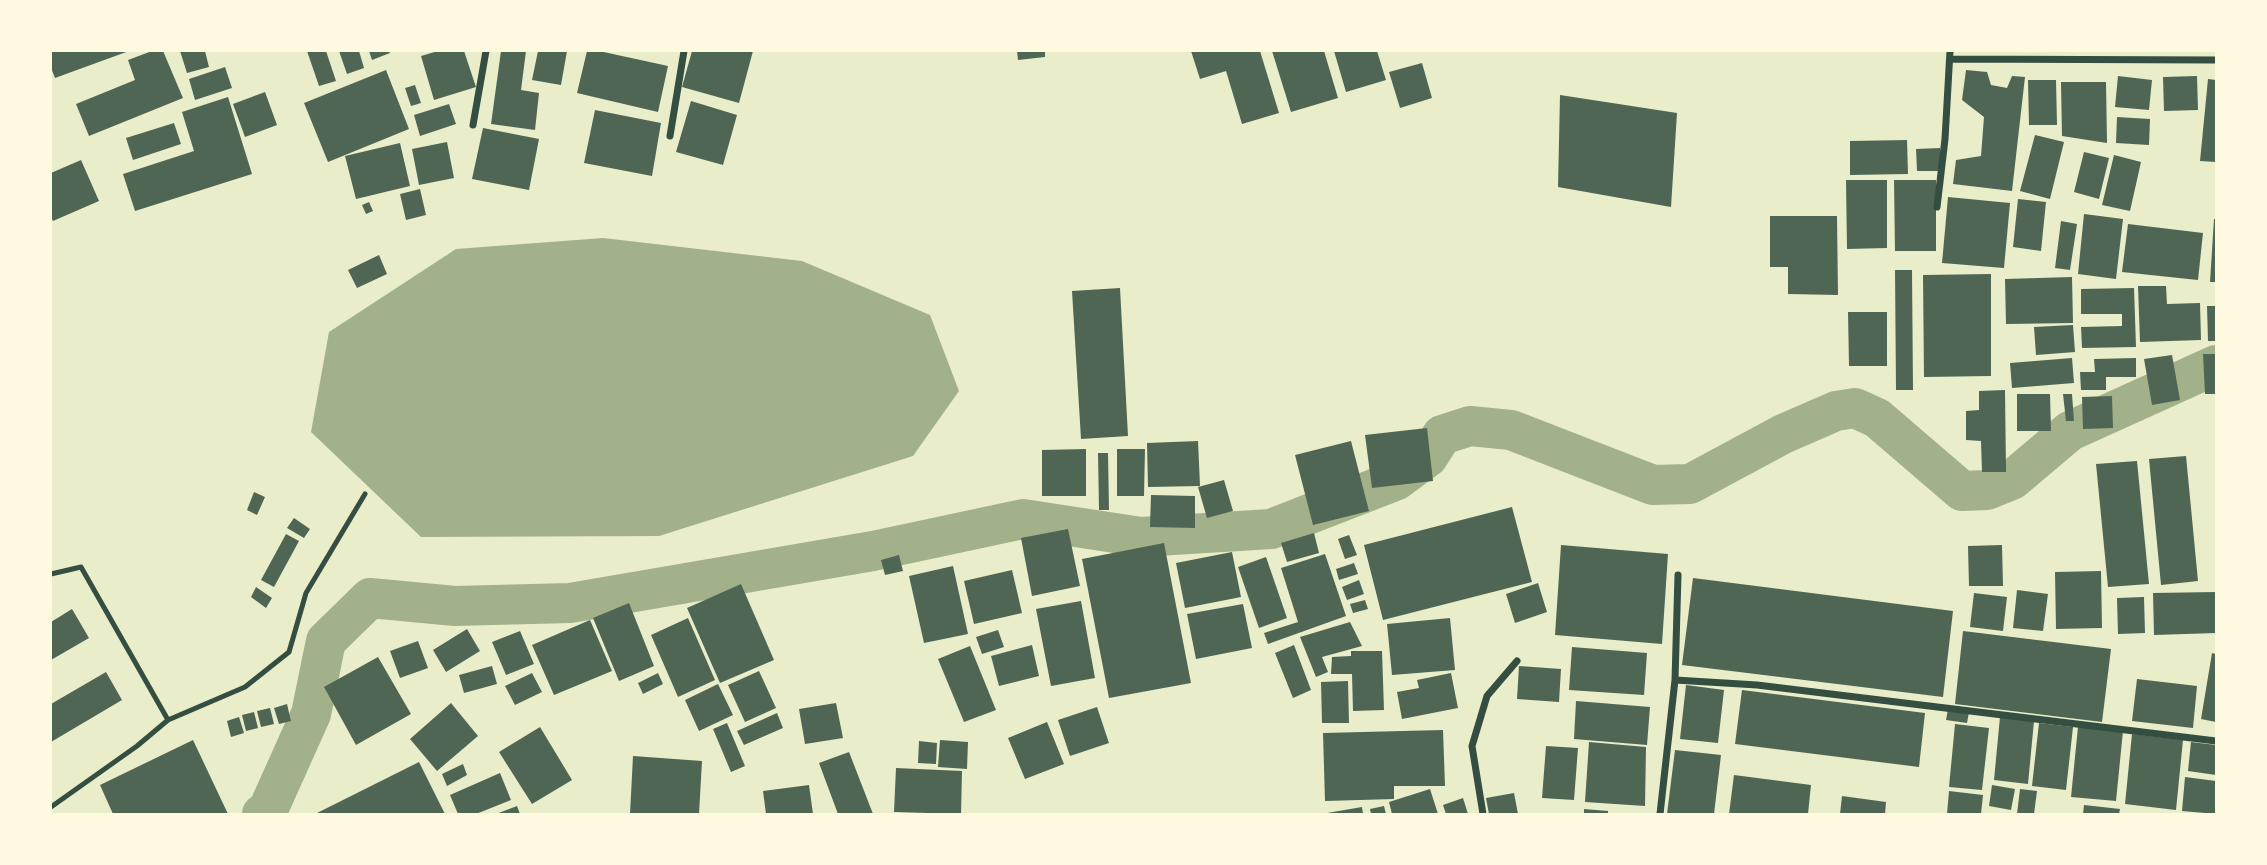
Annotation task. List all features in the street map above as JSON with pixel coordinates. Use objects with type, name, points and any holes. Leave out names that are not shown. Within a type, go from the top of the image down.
[{"type":"street","points":[[473,125],[486,51]]},
{"type":"street","points":[[670,136],[684,51]]},
{"type":"street","points":[[1937,207],[1945,139],[1950,55],[2216,60]]},
{"type":"street","points":[[1660,814],[1675,680],[1678,575]]},
{"type":"street","points":[[1483,814],[1472,747],[1487,696],[1517,661]]},
{"type":"street","points":[[1675,680],[1757,685],[2216,741]]},
{"type":"lane","points":[[51,807],[137,746],[168,720],[245,687],[289,652],[306,593],[365,494]]},
{"type":"lane","points":[[51,574],[81,567],[168,720]]},
{"type":"shaded area","points":[[603,238],[802,261],[930,315],[959,391],[913,456],[659,536],[421,537],[311,432],[329,332],[456,249]]},
{"type":"building","points":[[51,51],[129,51],[55,78],[51,68]]},
{"type":"building","points":[[152,51],[163,51],[183,98],[89,136],[76,104],[135,80],[128,60]]},
{"type":"building","points":[[180,51],[205,51],[209,67],[187,73]]},
{"type":"building","points":[[307,51],[326,51],[336,81],[319,86]]},
{"type":"building","points":[[339,51],[359,51],[364,68],[347,74]]},
{"type":"building","points":[[369,51],[389,51],[390,53],[372,60]]},
{"type":"building","points":[[438,51],[464,51],[476,87],[434,100],[421,56]]},
{"type":"building","points":[[501,51],[526,51],[521,90],[539,93],[535,130],[491,124]]},
{"type":"building","points":[[538,51],[567,51],[561,85],[532,80]]},
{"type":"building","points":[[587,51],[599,51],[668,66],[658,112],[577,93]]},
{"type":"building","points":[[692,51],[753,51],[739,103],[682,87]]},
{"type":"building","points":[[1017,51],[1045,51],[1045,57],[1018,60]]},
{"type":"building","points":[[1191,51],[1260,51],[1279,113],[1242,124],[1226,71],[1200,79]]},
{"type":"building","points":[[1272,51],[1324,51],[1338,98],[1291,112]]},
{"type":"building","points":[[1334,51],[1377,51],[1386,80],[1346,92]]},
{"type":"building","points":[[1422,63],[1432,98],[1400,108],[1389,72]]},
{"type":"building","points":[[225,67],[232,88],[195,100],[189,79]]},
{"type":"building","points":[[386,70],[409,129],[328,162],[304,103]]},
{"type":"building","points":[[1966,70],[1987,72],[1991,85],[2007,88],[2012,76],[2025,77],[2012,191],[1953,184],[1956,160],[1981,156],[1984,117],[1962,100]]},
{"type":"building","points":[[2118,76],[2152,80],[2149,110],[2115,107]]},
{"type":"building","points":[[2197,76],[2198,110],[2164,111],[2163,77]]},
{"type":"building","points":[[2208,79],[2216,80],[2216,162],[2200,161]]},
{"type":"building","points":[[2028,80],[2056,80],[2057,125],[2029,125]]},
{"type":"building","points":[[2061,82],[2106,82],[2107,143],[2062,136]]},
{"type":"building","points":[[415,85],[421,103],[411,106],[405,88]]},
{"type":"building","points":[[265,92],[277,125],[245,137],[233,104]]},
{"type":"building","points":[[1560,95],[1677,113],[1671,207],[1558,187]]},
{"type":"building","points":[[228,97],[252,174],[135,211],[123,174],[194,151],[182,112]]},
{"type":"building","points":[[691,101],[737,115],[723,165],[676,152]]},
{"type":"building","points":[[449,104],[456,124],[420,136],[414,115]]},
{"type":"building","points":[[595,110],[661,123],[652,176],[584,163]]},
{"type":"building","points":[[2117,117],[2150,119],[2149,145],[2116,143]]},
{"type":"building","points":[[174,123],[181,144],[133,160],[126,138]]},
{"type":"building","points":[[483,128],[539,139],[529,190],[472,179]]},
{"type":"building","points":[[2035,135],[2064,142],[2050,199],[2020,191]]},
{"type":"building","points":[[1907,140],[1908,174],[1850,175],[1850,141]]},
{"type":"building","points":[[447,142],[454,178],[419,185],[412,149]]},
{"type":"building","points":[[400,143],[410,186],[356,199],[345,156]]},
{"type":"building","points":[[1940,148],[1941,171],[1917,171],[1916,149]]},
{"type":"building","points":[[2084,152],[2109,158],[2099,199],[2074,192]]},
{"type":"building","points":[[2114,155],[2141,162],[2130,211],[2102,205]]},
{"type":"building","points":[[81,160],[99,201],[53,221],[51,173]]},
{"type":"building","points":[[1846,180],[1887,180],[1887,248],[1847,249]]},
{"type":"building","points":[[1894,180],[1936,180],[1936,251],[1895,251]]},
{"type":"building","points":[[420,189],[426,215],[406,220],[400,194]]},
{"type":"building","points":[[1948,197],[2010,203],[2004,268],[1942,263]]},
{"type":"building","points":[[2018,199],[2046,202],[2041,251],[2013,247]]},
{"type":"building","points":[[369,202],[373,211],[366,214],[362,205]]},
{"type":"building","points":[[2084,214],[2123,219],[2116,279],[2078,274]]},
{"type":"building","points":[[1770,216],[1837,216],[1838,295],[1788,294],[1788,267],[1770,267]]},
{"type":"building","points":[[2214,219],[2216,282],[2210,282]]},
{"type":"building","points":[[2061,221],[2077,224],[2070,270],[2055,268]]},
{"type":"building","points":[[2128,224],[2203,233],[2198,280],[2122,272]]},
{"type":"building","points":[[379,255],[387,274],[357,288],[348,270]]},
{"type":"building","points":[[1895,270],[1912,270],[1913,390],[1896,390]]},
{"type":"building","points":[[1991,274],[1991,376],[1924,377],[1923,275]]},
{"type":"building","points":[[2072,277],[2073,323],[2006,324],[2005,279]]},
{"type":"building","points":[[2138,286],[2166,286],[2167,304],[2200,303],[2201,340],[2140,342]]},
{"type":"building","points":[[1120,288],[1128,436],[1081,439],[1072,291]]},
{"type":"building","points":[[2134,288],[2136,347],[2082,348],[2081,327],[2122,326],[2122,314],[2081,314],[2081,289]]},
{"type":"building","points":[[2207,306],[2216,306],[2216,341],[2208,341]]},
{"type":"building","points":[[1848,312],[1887,312],[1887,366],[1849,366]]},
{"type":"building","points":[[2073,325],[2075,352],[2036,355],[2034,327]]},
{"type":"building","points":[[2203,354],[2216,354],[2216,394],[2205,394]]},
{"type":"building","points":[[2172,355],[2180,400],[2152,405],[2144,359]]},
{"type":"building","points":[[2072,358],[2074,383],[2012,388],[2010,363]]},
{"type":"building","points":[[2136,358],[2136,377],[2106,377],[2106,390],[2081,390],[2080,372],[2095,372],[2094,359]]},
{"type":"building","points":[[2005,390],[2006,472],[1982,472],[1981,441],[1966,440],[1966,411],[1979,410],[1979,391]]},
{"type":"building","points":[[2017,394],[2050,394],[2051,431],[2017,431]]},
{"type":"building","points":[[2063,394],[2072,394],[2074,421],[2066,421]]},
{"type":"building","points":[[2112,396],[2113,428],[2083,429],[2082,397]]},
{"type":"building","points":[[1427,428],[1433,481],[1372,488],[1365,435]]},
{"type":"building","points":[[1198,441],[1200,486],[1148,487],[1147,443]]},
{"type":"building","points":[[1351,441],[1369,511],[1313,525],[1295,455]]},
{"type":"building","points":[[1086,449],[1086,496],[1042,496],[1042,450]]},
{"type":"building","points":[[1117,449],[1145,449],[1144,496],[1117,496]]},
{"type":"building","points":[[1098,453],[1108,453],[1109,510],[1099,510]]},
{"type":"building","points":[[2186,456],[2198,581],[2161,585],[2149,459]]},
{"type":"building","points":[[2137,461],[2149,584],[2108,587],[2096,464]]},
{"type":"building","points":[[1224,480],[1233,511],[1207,518],[1198,487]]},
{"type":"building","points":[[254,492],[265,497],[257,515],[247,510]]},
{"type":"building","points":[[1151,495],[1195,496],[1195,528],[1150,527]]},
{"type":"building","points":[[1512,507],[1532,582],[1383,620],[1364,545]]},
{"type":"building","points":[[294,518],[310,529],[304,538],[287,528]]},
{"type":"building","points":[[1068,529],[1080,586],[1032,596],[1021,538]]},
{"type":"building","points":[[1314,533],[1319,553],[1287,562],[1281,543]]},
{"type":"building","points":[[286,534],[299,541],[274,587],[261,580]]},
{"type":"building","points":[[1349,535],[1357,555],[1345,559],[1338,539]]},
{"type":"building","points":[[1164,543],[1191,683],[1109,698],[1082,559]]},
{"type":"building","points":[[1561,545],[1668,554],[1662,644],[1555,635]]},
{"type":"building","points":[[2002,545],[2003,586],[1969,586],[1968,546]]},
{"type":"building","points":[[1232,552],[1241,597],[1185,608],[1176,563]]},
{"type":"building","points":[[1325,554],[1346,616],[1268,644],[1264,633],[1298,622],[1281,568]]},
{"type":"building","points":[[899,555],[903,571],[885,575],[881,560]]},
{"type":"building","points":[[1266,557],[1287,618],[1259,628],[1238,567]]},
{"type":"building","points":[[1354,563],[1358,574],[1339,580],[1336,569]]},
{"type":"building","points":[[953,566],[968,634],[924,643],[909,576]]},
{"type":"building","points":[[1012,570],[1022,613],[974,624],[964,581]]},
{"type":"building","points":[[2101,571],[2102,628],[2056,629],[2055,572]]},
{"type":"building","points":[[1693,578],[1953,611],[1943,697],[1682,665]]},
{"type":"building","points":[[1359,580],[1364,594],[1347,600],[1342,587]]},
{"type":"building","points":[[1538,583],[1547,612],[1515,623],[1506,594]]},
{"type":"building","points":[[741,584],[774,660],[720,683],[687,608]]},
{"type":"building","points":[[256,587],[272,598],[266,608],[251,597]]},
{"type":"building","points":[[2017,590],[2048,594],[2043,631],[2013,628]]},
{"type":"building","points":[[2216,592],[2216,633],[2154,635],[2153,593]]},
{"type":"building","points":[[1974,593],[2007,597],[2003,631],[1970,627]]},
{"type":"building","points":[[2144,597],[2145,633],[2118,634],[2117,598]]},
{"type":"building","points":[[1365,600],[1368,609],[1353,613],[1350,604]]},
{"type":"building","points":[[1081,601],[1095,678],[1051,686],[1036,609]]},
{"type":"building","points":[[629,603],[654,666],[619,681],[593,618]]},
{"type":"building","points":[[1243,604],[1252,648],[1196,659],[1187,614]]},
{"type":"building","points":[[72,609],[89,638],[51,660],[51,622]]},
{"type":"building","points":[[688,618],[715,680],[678,697],[651,635]]},
{"type":"building","points":[[1450,618],[1455,670],[1392,675],[1387,624]]},
{"type":"building","points":[[590,620],[612,671],[554,695],[532,645]]},
{"type":"building","points":[[1350,622],[1362,646],[1322,657],[1328,672],[1316,677],[1300,637]]},
{"type":"building","points":[[467,629],[480,651],[446,672],[433,650]]},
{"type":"building","points":[[998,630],[1004,647],[982,654],[976,637]]},
{"type":"building","points":[[520,631],[534,664],[506,675],[492,642]]},
{"type":"building","points":[[1963,631],[2111,649],[2102,722],[1955,704]]},
{"type":"building","points":[[418,641],[428,668],[400,678],[390,651]]},
{"type":"building","points":[[1032,645],[1039,676],[999,686],[991,656]]},
{"type":"building","points":[[1294,645],[1311,690],[1293,698],[1275,653]]},
{"type":"building","points":[[970,646],[996,710],[964,722],[938,659]]},
{"type":"building","points":[[1572,647],[1647,653],[1644,695],[1569,690]]},
{"type":"building","points":[[1351,651],[1382,651],[1384,710],[1353,711],[1352,674],[1331,674],[1332,657],[1351,656]]},
{"type":"building","points":[[2212,653],[2216,654],[2216,722],[2201,719]]},
{"type":"building","points":[[378,657],[411,714],[356,745],[324,687]]},
{"type":"building","points":[[492,666],[497,684],[464,693],[459,675]]},
{"type":"building","points":[[1519,666],[1561,669],[1559,702],[1517,699]]},
{"type":"building","points":[[759,671],[776,708],[745,722],[728,685]]},
{"type":"building","points":[[106,672],[122,700],[51,742],[51,704]]},
{"type":"building","points":[[532,673],[542,692],[515,705],[505,686]]},
{"type":"building","points":[[658,673],[663,684],[643,694],[638,683]]},
{"type":"building","points":[[1451,673],[1458,708],[1402,719],[1397,692],[1419,688],[1417,680]]},
{"type":"building","points":[[2137,679],[2197,686],[2193,728],[2132,721]]},
{"type":"building","points":[[1348,681],[1349,723],[1322,723],[1321,682]]},
{"type":"building","points":[[718,684],[733,715],[699,731],[685,700]]},
{"type":"building","points":[[1686,685],[1724,690],[1718,743],[1680,739]]},
{"type":"building","points":[[1742,690],[1925,713],[1919,767],[1735,744]]},
{"type":"building","points":[[1576,701],[1650,707],[1647,745],[1574,739]]},
{"type":"building","points":[[451,703],[478,736],[437,771],[410,739]]},
{"type":"building","points":[[836,703],[843,738],[805,744],[799,709]]},
{"type":"building","points":[[287,704],[291,721],[279,724],[274,708]]},
{"type":"building","points":[[1097,707],[1109,743],[1070,756],[1058,720]]},
{"type":"building","points":[[270,708],[274,724],[261,727],[257,711]]},
{"type":"building","points":[[1948,709],[1969,712],[1967,723],[1946,720]]},
{"type":"building","points":[[254,712],[258,728],[246,731],[242,715]]},
{"type":"building","points":[[777,713],[783,728],[744,745],[737,731]]},
{"type":"building","points":[[239,717],[244,733],[231,737],[227,721]]},
{"type":"building","points":[[2000,717],[2034,721],[2028,784],[1994,780]]},
{"type":"building","points":[[1047,722],[1064,764],[1025,779],[1008,738]]},
{"type":"building","points":[[727,723],[745,766],[731,772],[713,729]]},
{"type":"building","points":[[2039,723],[2073,727],[2066,790],[2032,786]]},
{"type":"building","points":[[1955,724],[1989,728],[1982,790],[1949,787]]},
{"type":"building","points":[[540,727],[572,780],[532,804],[499,752]]},
{"type":"building","points":[[2078,727],[2123,731],[2116,801],[2071,797]]},
{"type":"building","points":[[1443,730],[1445,786],[1394,786],[1394,799],[1325,801],[1323,733]]},
{"type":"building","points":[[2132,734],[2183,740],[2176,810],[2125,804]]},
{"type":"building","points":[[193,740],[228,814],[113,814],[100,785]]},
{"type":"building","points":[[940,740],[968,742],[967,769],[938,767]]},
{"type":"building","points":[[919,741],[937,743],[936,764],[918,763]]},
{"type":"building","points":[[1589,742],[1646,747],[1645,806],[1585,802]]},
{"type":"building","points":[[2191,742],[2216,745],[2216,775],[2188,771]]},
{"type":"building","points":[[1546,746],[1578,748],[1574,800],[1542,798]]},
{"type":"building","points":[[1675,750],[1721,755],[1714,814],[1667,814]]},
{"type":"building","points":[[849,752],[873,814],[838,814],[819,763]]},
{"type":"building","points":[[633,756],[702,761],[699,814],[630,814]]},
{"type":"building","points":[[419,762],[445,814],[315,814]]},
{"type":"building","points":[[463,764],[467,775],[447,786],[442,774]]},
{"type":"building","points":[[896,768],[962,771],[961,814],[894,812]]},
{"type":"building","points":[[500,773],[511,800],[476,814],[458,814],[450,795]]},
{"type":"building","points":[[1734,775],[1811,785],[1808,814],[1729,814]]},
{"type":"building","points":[[2185,777],[2216,781],[2216,814],[2182,811]]},
{"type":"building","points":[[809,785],[813,814],[766,814],[763,791]]},
{"type":"building","points":[[1992,785],[2015,789],[2011,810],[1989,806]]},
{"type":"building","points":[[1430,789],[1438,814],[1392,814],[1389,802]]},
{"type":"building","points":[[2020,789],[2037,791],[2034,814],[2017,814]]},
{"type":"building","points":[[1949,791],[1983,795],[1981,814],[1947,814]]},
{"type":"building","points":[[1514,793],[1518,814],[1489,814],[1486,798]]},
{"type":"building","points":[[1842,796],[1886,802],[1885,814],[1840,814]]},
{"type":"building","points":[[1463,798],[1468,814],[1446,814],[1443,805]]},
{"type":"building","points":[[2084,805],[2120,809],[2119,814],[2083,814]]},
{"type":"building","points":[[517,806],[520,814],[496,814]]},
{"type":"building","points":[[1384,806],[1386,814],[1371,814],[1370,809]]},
{"type":"building","points":[[1362,807],[1363,814],[1327,814],[1327,813]]},
{"type":"building","points":[[1584,809],[1608,811],[1608,814],[1584,814]]},
{"type":"waterway","points":[[262,814],[267,812],[311,714],[326,641],[370,598],[455,606],[570,603],[873,551],[1023,519],[1141,537],[1271,529],[1397,480],[1428,457],[1442,435],[1470,426],[1511,430],[1653,485],[1690,484],[1783,434],[1836,411],[1855,408],[1877,418],[1962,491],[1987,490],[2012,480],[2070,431],[2216,365]]}]
